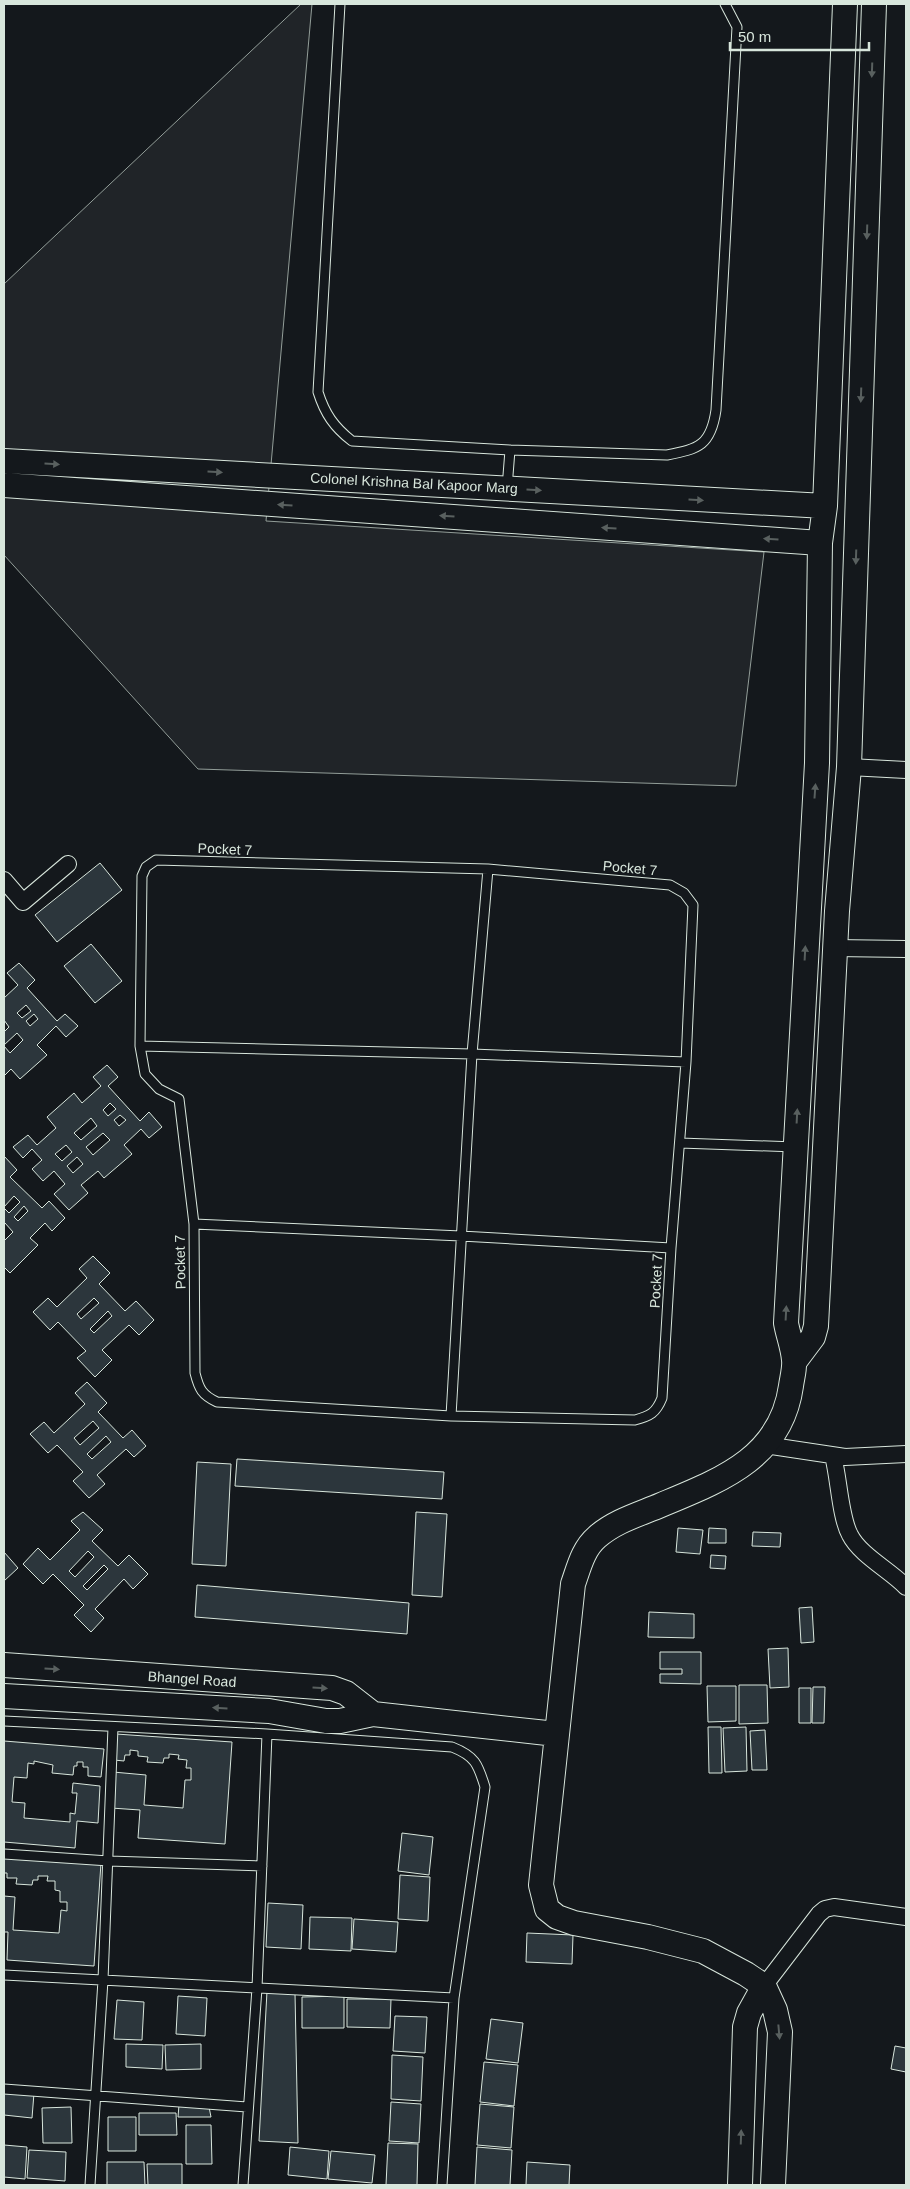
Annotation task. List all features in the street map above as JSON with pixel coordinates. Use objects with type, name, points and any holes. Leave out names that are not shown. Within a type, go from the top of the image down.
[{"type":"street","points":[[773,2185],[780,2032],[775,2010],[764,1986],[703,1951],[648,1937],[574,1923],[557,1917],[547,1909],[541,1885],[573,1584],[584,1554],[596,1538],[614,1525],[709,1485],[736,1470],[765,1445],[780,1425],[789,1402],[795,1360],[786,1323],[817,763],[820,543],[825,506],[845,15],[835,4]]},
{"type":"street","points":[[795,1360],[812,1337],[816,1326],[837,911],[849,767],[874,4]]},
{"type":"street","name":"Colonel Krishna Bal Kapoor Marg","points":[[4,461],[825,506]]},
{"type":"street","points":[[4,485],[820,543]]},
{"type":"street","points":[[817,718],[851,716]]},
{"type":"street","points":[[849,767],[906,770]]},
{"type":"street","points":[[4,880],[23,902],[68,864]]},
{"type":"street","points":[[808,907],[837,911]]},
{"type":"street","points":[[836,948],[906,949]]},
{"type":"street","points":[[765,1445],[834,1456],[906,1454]]},
{"type":"street","points":[[834,1456],[850,1536],[861,1549],[906,1587]]},
{"type":"street","name":"Bhangel Road","points":[[4,1665],[332,1688],[346,1693],[374,1714]]},
{"type":"street","points":[[268,1723],[271,1684]]},
{"type":"street","name":"Bhangel Road","points":[[4,1696],[268,1723],[340,1721],[374,1714],[556,1734]]},
{"type":"street","points":[[740,2185],[745,2027],[748,2013],[764,1986],[818,1914],[826,1908],[834,1907],[906,1917]]},
{"type":"lane","points":[[340,4],[318,392],[324,412],[337,429],[352,440],[510,450],[666,455],[687,451],[703,443],[712,432],[717,401],[737,27],[725,4]]},
{"type":"lane","points":[[507,488],[510,450]]},
{"type":"lane","name":"Pocket 7","points":[[156,860],[488,869],[670,886],[684,893],[693,905],[686,1062],[671,1248],[662,1398],[657,1410],[650,1416],[635,1420],[451,1416],[217,1402],[204,1396],[199,1388],[195,1373],[194,1224],[179,1099],[159,1089],[145,1074],[140,1046],[142,876],[146,866],[156,860]]},
{"type":"lane","points":[[451,1416],[472,1054],[488,869]]},
{"type":"lane","points":[[140,1046],[472,1054],[686,1062]]},
{"type":"lane","points":[[680,1143],[796,1146]]},
{"type":"lane","points":[[194,1224],[671,1248]]},
{"type":"lane","points":[[4,1721],[113,1727],[268,1723],[452,1747],[467,1753],[479,1766],[485,1787],[454,1998],[442,2185]]},
{"type":"lane","points":[[243,2185],[247,2107],[257,1988],[268,1723]]},
{"type":"lane","points":[[90,2185],[94,2095],[103,1980],[113,1727]]},
{"type":"lane","points":[[4,1854],[262,1866]]},
{"type":"lane","points":[[4,1975],[454,1998]]},
{"type":"lane","points":[[4,2089],[247,2107]]},
{"type":"shaded area","points":[[301,4],[312,4],[266,521],[764,552],[736,786],[198,769],[4,555],[4,284]]},
{"type":"building","points":[[100,863],[122,890],[57,942],[35,915]]},
{"type":"building","points":[[91,944],[122,981],[95,1003],[64,966]]},
{"type":"building","points":[[19,963],[35,980],[27,988],[57,1021],[65,1014],[78,1026],[66,1037],[56,1026],[37,1045],[47,1055],[20,1079],[11,1069],[4,1076],[4,1046],[10,1053],[23,1040],[17,1033],[4,1045],[4,1032],[9,1027],[4,1020],[4,998],[18,985],[7,973]],"holes":[[[26,1005],[31,1011],[22,1018],[17,1013]],[[34,1014],[38,1019],[30,1026],[26,1021]]]},
{"type":"building","points":[[107,1065],[118,1077],[108,1086],[140,1121],[149,1112],[162,1127],[149,1138],[141,1129],[124,1145],[132,1154],[104,1178],[98,1171],[81,1185],[88,1193],[69,1210],[54,1194],[65,1184],[54,1171],[43,1181],[32,1169],[42,1160],[32,1149],[23,1158],[13,1147],[28,1135],[37,1145],[56,1128],[47,1117],[74,1093],[82,1103],[101,1086],[93,1077]],"holes":[[[110,1103],[116,1109],[108,1116],[103,1110]],[[120,1115],[126,1120],[119,1126],[114,1120]],[[91,1118],[97,1126],[81,1140],[74,1133]],[[103,1133],[110,1140],[93,1155],[86,1147]],[[66,1145],[72,1152],[62,1161],[55,1154]],[[77,1157],[83,1164],[73,1173],[67,1166]]]},
{"type":"building","points":[[4,1156],[17,1170],[10,1177],[42,1208],[49,1201],[65,1218],[52,1231],[45,1223],[30,1238],[38,1245],[10,1273],[4,1267],[4,1241],[13,1232],[5,1223],[4,1225],[4,1208],[9,1213],[20,1202],[14,1196],[4,1207]],"holes":[[[24,1206],[28,1211],[18,1221],[14,1217]]]},
{"type":"building","points":[[93,1256],[110,1273],[99,1284],[125,1311],[136,1301],[154,1320],[139,1335],[129,1325],[102,1350],[112,1360],[95,1377],[77,1358],[86,1351],[58,1322],[50,1330],[33,1312],[48,1298],[57,1307],[87,1278],[79,1269]],"holes":[[[94,1298],[99,1303],[81,1319],[77,1314]],[[108,1311],[112,1316],[94,1333],[90,1329]]]},
{"type":"building","points":[[87,1382],[107,1403],[98,1412],[123,1438],[132,1430],[146,1446],[134,1457],[126,1449],[97,1475],[105,1484],[89,1498],[73,1481],[83,1472],[57,1445],[48,1453],[30,1434],[44,1422],[54,1433],[85,1404],[75,1393]],"holes":[[[93,1421],[99,1428],[80,1445],[74,1438]],[[106,1436],[111,1442],[92,1459],[87,1454]]]},
{"type":"building","points":[[237,1459],[444,1472],[442,1499],[235,1486]]},
{"type":"building","points":[[197,1462],[231,1464],[226,1566],[192,1564]]},
{"type":"building","points":[[83,1512],[103,1530],[92,1541],[118,1566],[129,1555],[148,1574],[133,1589],[124,1579],[95,1609],[104,1618],[91,1632],[74,1615],[84,1605],[53,1574],[43,1584],[23,1564],[38,1548],[50,1560],[80,1530],[71,1521]],"holes":[[[88,1551],[94,1557],[75,1577],[69,1571]],[[104,1565],[108,1569],[87,1590],[83,1586]]]},
{"type":"building","points":[[416,1512],[447,1514],[442,1597],[412,1595]]},
{"type":"building","points":[[678,1528],[703,1530],[700,1554],[676,1552]]},
{"type":"building","points":[[709,1528],[726,1529],[726,1543],[708,1543]]},
{"type":"building","points":[[753,1532],[781,1533],[780,1547],[752,1546]]},
{"type":"building","points":[[4,1552],[18,1568],[4,1581]]},
{"type":"building","points":[[711,1555],[726,1556],[725,1569],[710,1568]]},
{"type":"building","points":[[197,1585],[409,1603],[407,1634],[195,1617]]},
{"type":"building","points":[[812,1607],[814,1642],[801,1643],[799,1608]]},
{"type":"building","points":[[649,1612],[694,1614],[694,1638],[648,1637]]},
{"type":"building","points":[[788,1648],[789,1687],[770,1688],[768,1649]]},
{"type":"building","points":[[660,1652],[701,1652],[701,1684],[660,1683],[660,1674],[682,1674],[682,1669],[660,1669]]},
{"type":"building","points":[[739,1685],[767,1685],[768,1723],[739,1724]]},
{"type":"building","points":[[707,1686],[736,1686],[736,1721],[708,1722]]},
{"type":"building","points":[[813,1687],[825,1687],[824,1723],[812,1723]]},
{"type":"building","points":[[799,1688],[811,1688],[811,1723],[799,1723]]},
{"type":"building","points":[[708,1727],[721,1727],[722,1773],[709,1773]]},
{"type":"building","points":[[746,1727],[747,1771],[725,1772],[723,1728]]},
{"type":"building","points":[[765,1730],[767,1770],[752,1770],[750,1731]]},
{"type":"building","points":[[116,1734],[232,1742],[225,1844],[138,1838],[140,1810],[111,1808],[113,1772],[146,1775],[144,1805],[183,1808],[185,1780],[191,1780],[191,1768],[186,1768],[187,1760],[178,1759],[179,1755],[169,1754],[169,1758],[164,1758],[163,1763],[147,1762],[148,1757],[138,1756],[138,1751],[130,1750],[130,1755],[125,1755],[124,1761],[114,1760]]},
{"type":"building","points":[[4,1741],[104,1749],[101,1777],[88,1776],[88,1767],[83,1767],[83,1762],[77,1762],[77,1766],[74,1766],[73,1775],[52,1773],[53,1765],[34,1761],[34,1764],[28,1763],[27,1778],[14,1777],[12,1802],[25,1803],[24,1818],[70,1822],[70,1813],[75,1814],[77,1793],[72,1793],[73,1783],[100,1786],[98,1823],[77,1821],[75,1848],[4,1842]]},
{"type":"building","points":[[402,1833],[433,1837],[429,1875],[398,1871]]},
{"type":"building","points":[[4,1857],[101,1863],[94,1966],[7,1960],[8,1932],[4,1932],[4,1896],[15,1897],[13,1930],[59,1933],[61,1910],[67,1911],[67,1902],[60,1902],[60,1891],[55,1890],[55,1881],[47,1881],[48,1876],[38,1876],[38,1880],[33,1880],[32,1885],[16,1884],[17,1878],[7,1878],[7,1873],[4,1873]]},
{"type":"building","points":[[400,1875],[430,1877],[428,1921],[398,1919]]},
{"type":"building","points":[[268,1903],[303,1905],[301,1949],[266,1947]]},
{"type":"building","points":[[310,1917],[352,1918],[351,1951],[309,1949]]},
{"type":"building","points":[[354,1919],[398,1922],[396,1952],[352,1949]]},
{"type":"building","points":[[527,1933],[573,1935],[572,1964],[526,1962]]},
{"type":"building","points":[[267,1991],[295,1993],[298,2143],[259,2141]]},
{"type":"building","points":[[178,1996],[207,1998],[205,2036],[176,2034]]},
{"type":"building","points":[[344,1996],[344,2028],[302,2028],[302,1997]]},
{"type":"building","points":[[347,1999],[391,1999],[390,2028],[347,2027]]},
{"type":"building","points":[[117,2000],[144,2002],[142,2040],[114,2039]]},
{"type":"building","points":[[395,2016],[427,2017],[425,2053],[393,2051]]},
{"type":"building","points":[[491,2019],[523,2023],[518,2063],[486,2059]]},
{"type":"building","points":[[126,2044],[163,2045],[162,2069],[126,2067]]},
{"type":"building","points":[[201,2044],[201,2069],[166,2070],[165,2045]]},
{"type":"building","points":[[895,2046],[906,2048],[906,2072],[891,2069]]},
{"type":"building","points":[[392,2055],[423,2057],[421,2101],[391,2099]]},
{"type":"building","points":[[484,2062],[518,2065],[514,2106],[480,2102]]},
{"type":"building","points":[[4,2090],[34,2093],[32,2118],[4,2115]]},
{"type":"building","points":[[391,2102],[421,2104],[419,2143],[389,2141]]},
{"type":"building","points":[[480,2104],[514,2107],[511,2148],[477,2145]]},
{"type":"building","points":[[179,2105],[209,2107],[211,2117],[178,2117]]},
{"type":"building","points":[[71,2107],[72,2143],[43,2143],[42,2108]]},
{"type":"building","points":[[139,2113],[176,2113],[177,2135],[139,2135]]},
{"type":"building","points":[[108,2117],[136,2117],[136,2151],[108,2151]]},
{"type":"building","points":[[186,2125],[211,2125],[212,2164],[186,2164]]},
{"type":"building","points":[[388,2143],[418,2144],[417,2185],[386,2185]]},
{"type":"building","points":[[4,2145],[27,2147],[25,2179],[4,2177]]},
{"type":"building","points":[[290,2147],[329,2151],[327,2179],[288,2175]]},
{"type":"building","points":[[477,2147],[512,2150],[510,2185],[475,2185]]},
{"type":"building","points":[[29,2150],[66,2152],[65,2181],[27,2178]]},
{"type":"building","points":[[331,2151],[375,2155],[372,2183],[328,2179]]},
{"type":"building","points":[[107,2162],[144,2162],[145,2185],[107,2185]]},
{"type":"building","points":[[527,2162],[570,2165],[569,2185],[526,2185]]},
{"type":"building","points":[[147,2164],[182,2164],[182,2185],[148,2185]]}]
